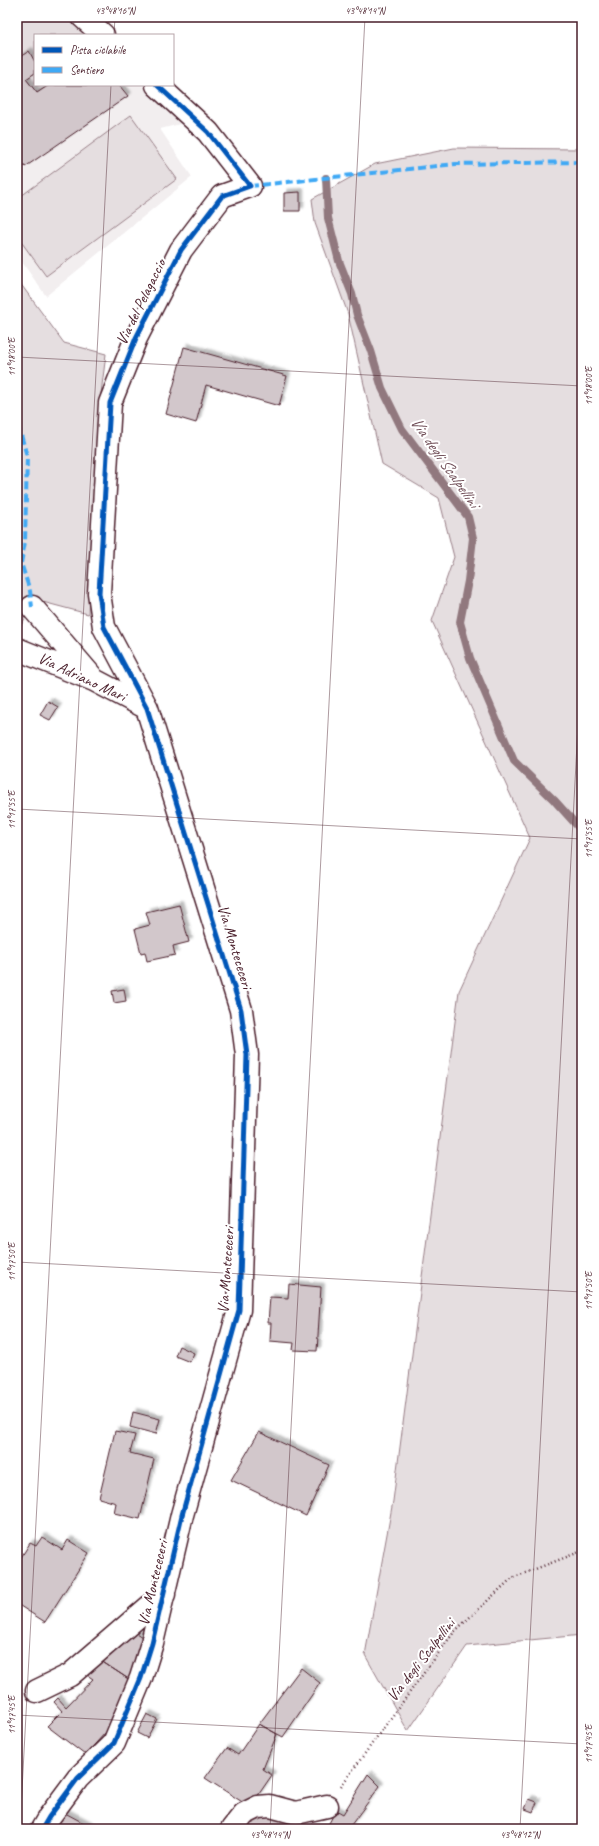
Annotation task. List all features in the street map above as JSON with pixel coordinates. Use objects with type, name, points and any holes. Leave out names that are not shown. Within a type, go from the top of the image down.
[{"type":"street","points":[[83,17],[102,34]]},
{"type":"street","name":"Via del Pelagaccio","points":[[146,708],[104,627],[100,593],[110,402],[136,338],[181,250],[222,196],[250,186],[208,132],[158,86]]},
{"type":"street","points":[[32,607],[94,680]]},
{"type":"street","name":"Via Adriano Mari","points":[[17,649],[94,680],[146,708]]},
{"type":"street","name":"Via Montececeri","points":[[42,1829],[49,1817],[78,1778],[114,1743],[141,1678],[164,1594],[184,1508],[239,1310],[247,1055],[240,1010],[146,708]]},
{"type":"street","points":[[37,1691],[70,1675],[164,1594]]},
{"type":"street","points":[[232,1829],[244,1814],[258,1807],[270,1806],[299,1821],[327,1806]]},
{"type":"shaded area","points":[[17,17],[63,17],[37,34],[34,34],[34,86],[146,86],[184,123],[160,129],[192,177],[46,296],[17,255]]},
{"type":"shaded area","points":[[17,17],[63,17],[88,34],[34,34],[34,60],[29,52],[17,59]]},
{"type":"shaded area","points":[[34,74],[34,86],[48,86],[37,93],[26,79]]},
{"type":"shaded area","points":[[131,115],[177,179],[46,276],[17,236],[17,199]]},
{"type":"shaded area","points":[[454,148],[582,149],[582,1635],[467,1646],[408,1731],[365,1655],[393,1501],[459,991],[530,838],[432,621],[454,557],[439,498],[382,464],[348,314],[315,223],[312,199],[375,164]]},
{"type":"shaded area","points":[[17,279],[64,343],[106,354],[97,425],[88,614],[39,601],[32,607],[17,632]]},
{"type":"building","points":[[29,51],[34,60],[34,74],[26,79],[37,93],[48,86],[120,86],[128,96],[25,167],[17,156],[17,59]]},
{"type":"building","points":[[300,192],[300,211],[284,211],[284,193]]},
{"type":"building","points":[[184,347],[287,376],[279,406],[206,385],[196,423],[166,414]]},
{"type":"building","points":[[48,701],[58,707],[50,720],[40,715]]},
{"type":"building","points":[[179,904],[189,942],[173,946],[175,955],[147,961],[145,952],[141,953],[135,929],[150,925],[146,912]]},
{"type":"building","points":[[124,989],[126,1001],[114,1003],[112,991]]},
{"type":"building","points":[[289,1284],[321,1287],[317,1351],[293,1350],[294,1343],[270,1341],[271,1323],[268,1323],[270,1297],[288,1298]]},
{"type":"building","points":[[179,1346],[194,1353],[190,1362],[175,1356]]},
{"type":"building","points":[[133,1412],[160,1419],[156,1434],[130,1427]]},
{"type":"building","points":[[115,1431],[135,1435],[130,1453],[154,1459],[140,1519],[114,1513],[116,1503],[99,1498]]},
{"type":"building","points":[[259,1432],[329,1465],[306,1516],[231,1480]]},
{"type":"building","points":[[42,1537],[62,1550],[68,1540],[89,1553],[45,1622],[17,1604],[17,1564],[30,1543],[36,1546]]},
{"type":"building","points":[[131,1630],[147,1640],[133,1682],[98,1659]]},
{"type":"building","points":[[98,1659],[133,1682],[107,1731],[85,1755],[47,1726],[62,1711],[54,1702],[58,1698],[66,1707],[93,1679],[84,1673]]},
{"type":"building","points":[[301,1668],[320,1683],[283,1737],[259,1724]]},
{"type":"building","points":[[147,1714],[157,1719],[147,1738],[137,1733]]},
{"type":"building","points":[[259,1724],[277,1734],[263,1769],[272,1775],[250,1807],[205,1778],[227,1748],[238,1755]]},
{"type":"building","points":[[368,1774],[380,1786],[348,1829],[326,1829],[336,1810],[343,1814]]},
{"type":"building","points":[[529,1799],[537,1802],[533,1812],[525,1809]]},
{"type":"building","points":[[65,1813],[95,1829],[56,1829]]},
{"type":"building","points":[[255,1813],[288,1817],[287,1829],[242,1829]]},
{"type":"waterway","name":"Via degli Scalpellini","points":[[326,178],[328,218],[339,261],[352,294],[357,315],[371,351],[382,388],[402,429],[468,517],[473,538],[468,581],[460,622],[470,658],[514,761],[554,800],[582,831]]},
{"type":"marked path","points":[[250,186],[456,164],[582,162]]},
{"type":"marked path","points":[[17,425],[27,456],[25,542],[21,563],[30,591],[32,607]]},
{"type":"cycle path","points":[[42,1829],[49,1817],[78,1778],[114,1743],[141,1678],[152,1643],[182,1515],[239,1310],[247,1055],[241,1010],[147,708],[104,627],[99,593],[110,403],[136,338],[181,250],[222,196],[250,186],[208,132],[158,86]]}]
